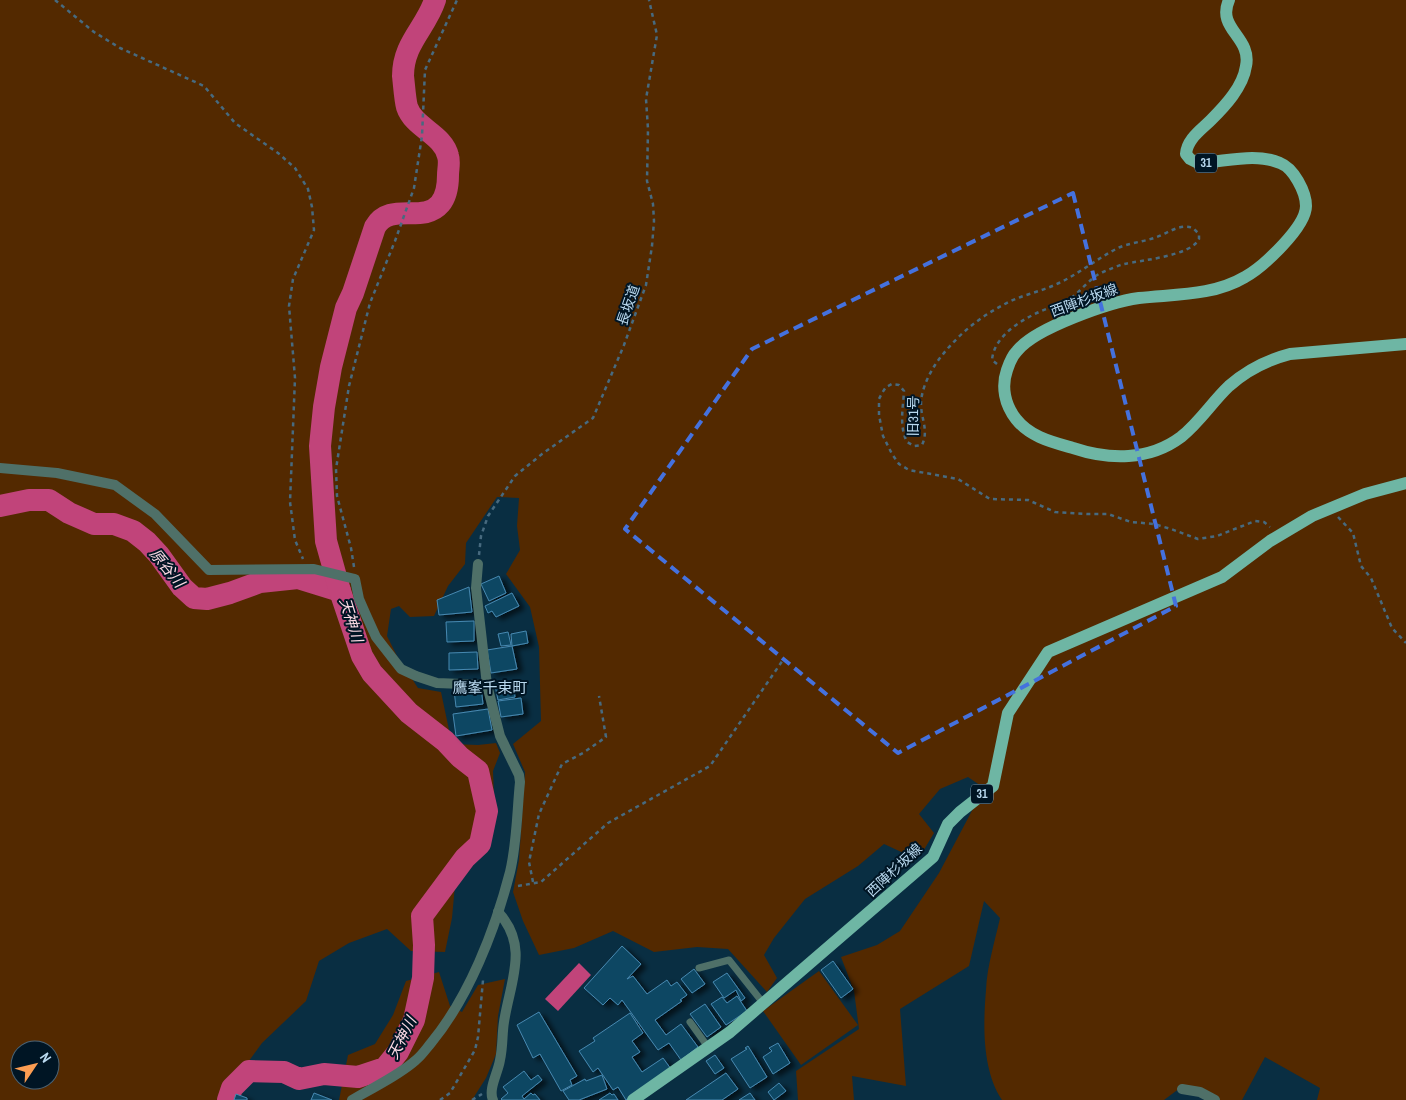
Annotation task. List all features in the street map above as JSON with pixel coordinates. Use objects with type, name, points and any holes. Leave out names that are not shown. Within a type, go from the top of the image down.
[{"type":"main road","name":"西陣杉坂線","points":[[1229,0],[1226,18],[1246,50],[1245,74],[1229,99],[1191,140],[1186,154],[1190,160],[1198,163],[1254,158],[1281,163],[1295,176],[1304,195],[1306,206],[1301,222],[1260,266],[1235,282],[1203,292],[1139,298],[1106,306],[1068,320],[1030,340],[1017,350],[1009,364],[1003,388],[1013,416],[1020,425],[1038,437],[1093,455],[1119,457],[1142,454],[1162,448],[1180,437],[1228,387],[1249,371],[1272,358],[1299,353],[1406,344]]},
{"type":"main road","name":"西陣杉坂線","points":[[633,1100],[730,1032],[926,864],[933,856],[948,824],[993,786],[1008,712],[1048,652],[1222,577],[1270,540],[1320,512],[1365,494],[1406,483]]},
{"type":"street","points":[[0,468],[57,473],[115,485],[155,514],[209,570],[310,569],[355,579],[359,599],[376,637],[401,669],[437,683],[488,684]]},
{"type":"street","points":[[352,1100],[417,1060],[443,1029],[469,986],[498,912],[513,854],[520,782],[519,775],[500,736],[488,684],[476,588],[478,564]]},
{"type":"street","points":[[493,1100],[491,1088],[500,1061],[504,1022],[516,966],[516,948],[510,930],[498,912]]},
{"type":"street","points":[[1182,1089],[1200,1092],[1216,1100]]},
{"type":"lane","points":[[699,968],[729,960],[764,1004]]},
{"type":"lane","points":[[690,1022],[708,1048]]},
{"type":"path","points":[[55,0],[94,32],[120,48],[204,86],[234,123],[278,153],[295,168],[308,189],[314,230],[293,279],[289,306],[295,378],[290,502],[295,540],[310,569]]},
{"type":"path","points":[[355,579],[351,548],[337,496],[336,469],[348,386],[370,303],[396,241],[414,188],[422,136],[425,70],[457,0]]},
{"type":"path","name":"長坂道","points":[[478,564],[482,536],[488,516],[516,476],[542,454],[592,418],[624,345],[646,285],[654,221],[653,204],[647,181],[648,129],[646,99],[657,35],[649,0]]},
{"type":"path","name":"旧31号","points":[[1009,364],[999,365],[992,360],[992,351],[1009,331],[1047,308],[1065,302],[1100,273],[1124,264],[1170,255],[1194,246],[1199,239],[1199,234],[1193,228],[1186,226],[1178,228],[1155,238],[1117,248],[1058,284],[1003,305],[978,321],[955,340],[935,365],[925,383],[921,403],[926,429],[922,444],[914,446],[907,442],[904,436],[901,428],[904,391],[899,385],[892,384],[886,387],[879,399],[879,416],[883,436],[899,464],[909,470],[958,479],[990,499],[1028,500],[1055,512],[1108,514],[1131,522],[1154,524],[1198,540],[1217,536],[1255,521],[1264,522],[1271,528],[1270,540]]},
{"type":"path","points":[[1320,512],[1339,518],[1353,533],[1361,566],[1371,578],[1392,628],[1406,643]]},
{"type":"path","points":[[504,890],[533,882],[541,882],[608,823],[710,766],[783,660]]},
{"type":"path","points":[[533,882],[529,862],[539,814],[562,764],[583,753],[606,737],[599,696]]},
{"type":"path","points":[[440,1100],[450,1093],[475,1050],[484,983],[480,958]]},
{"type":"highlighted area","points":[[1073,193],[1176,606],[898,753],[625,529],[752,349]]},
{"type":"shaded area","points":[[0,0],[1406,0],[1406,1100],[1317,1100],[1320,1088],[1265,1057],[1242,1100],[1217,1100],[1184,1085],[1164,1100],[1002,1100],[995,1088],[987,1061],[984,1032],[988,972],[1000,918],[984,901],[969,966],[900,1009],[906,1086],[852,1076],[854,1100],[798,1100],[796,1071],[859,1029],[854,991],[841,957],[877,945],[900,931],[939,873],[984,788],[968,777],[940,789],[919,814],[934,833],[922,853],[910,856],[884,844],[858,866],[805,899],[774,938],[764,955],[777,978],[767,992],[728,949],[697,947],[654,952],[613,931],[574,948],[539,955],[523,921],[513,892],[519,860],[525,772],[513,744],[541,721],[539,647],[530,607],[506,574],[520,550],[517,526],[519,498],[497,497],[466,543],[465,564],[448,586],[434,616],[410,617],[399,606],[391,609],[387,636],[397,656],[418,688],[441,692],[452,744],[478,745],[496,743],[500,753],[493,771],[494,797],[490,838],[455,885],[452,918],[445,952],[411,951],[387,929],[349,943],[319,961],[306,1001],[262,1043],[243,1069],[220,1095],[219,1100],[0,1100]]},
{"type":"shaded area","points":[[579,963],[591,975],[558,1011],[545,999]]},
{"type":"shaded area","points":[[819,971],[858,1025],[801,1065],[763,1011]]},
{"type":"shaded area","points":[[439,972],[450,1006],[462,1012],[478,985],[505,979],[498,1016],[496,1054],[486,1078],[472,1100],[339,1100],[348,1055],[375,1044],[393,1015],[406,981]]},
{"type":"building","points":[[499,576],[506,593],[489,601],[481,584]]},
{"type":"building","points":[[469,587],[472,612],[439,615],[437,600]]},
{"type":"building","points":[[512,593],[519,606],[496,617],[492,611],[488,613],[485,606]]},
{"type":"building","points":[[474,621],[474,641],[447,642],[446,622]]},
{"type":"building","points":[[526,631],[528,643],[512,646],[511,634]]},
{"type":"building","points":[[508,632],[511,645],[501,646],[498,634]]},
{"type":"building","points":[[512,646],[517,669],[491,673],[487,650]]},
{"type":"building","points":[[477,652],[478,669],[449,670],[449,653]]},
{"type":"building","points":[[513,682],[515,697],[498,700],[495,685]]},
{"type":"building","points":[[481,687],[483,704],[456,707],[454,690]]},
{"type":"building","points":[[521,698],[523,714],[501,717],[498,701]]},
{"type":"building","points":[[488,709],[492,730],[456,736],[453,714]]},
{"type":"building","points":[[622,946],[641,964],[627,979],[633,976],[647,994],[667,980],[671,986],[677,982],[687,995],[680,1000],[682,1001],[655,1020],[666,1035],[681,1024],[698,1047],[681,1060],[669,1043],[658,1050],[622,1000],[618,1005],[610,998],[603,1005],[584,988]]},
{"type":"building","points":[[833,961],[853,989],[841,998],[821,970]]},
{"type":"building","points":[[694,969],[705,984],[692,993],[681,979]]},
{"type":"building","points":[[727,973],[745,998],[741,1001],[736,990],[724,998],[713,982]]},
{"type":"building","points":[[737,996],[747,1011],[726,1025],[711,1004],[722,997],[727,1003]]},
{"type":"building","points":[[705,1004],[721,1027],[707,1037],[690,1014]]},
{"type":"building","points":[[539,1012],[577,1076],[570,1080],[572,1085],[561,1091],[540,1054],[533,1058],[517,1025]]},
{"type":"building","points":[[630,1013],[643,1033],[632,1041],[640,1052],[632,1057],[642,1072],[663,1058],[671,1069],[626,1100],[618,1087],[613,1090],[598,1068],[593,1072],[579,1051],[595,1041],[593,1038]]},
{"type":"building","points":[[778,1043],[790,1063],[773,1074],[763,1057],[772,1051],[769,1048]]},
{"type":"building","points":[[748,1046],[767,1077],[750,1088],[731,1059],[747,1049],[745,1048]]},
{"type":"building","points":[[715,1055],[724,1068],[715,1074],[706,1061]]},
{"type":"building","points":[[524,1071],[531,1080],[538,1075],[542,1080],[522,1096],[524,1099],[531,1093],[535,1094],[540,1100],[502,1100],[508,1093],[503,1087]]},
{"type":"building","points":[[726,1073],[738,1089],[722,1100],[686,1100]]},
{"type":"building","points":[[602,1075],[607,1089],[579,1100],[569,1100],[563,1091],[585,1079],[586,1081]]},
{"type":"building","points":[[779,1083],[786,1091],[774,1100],[768,1092]]},
{"type":"building","points":[[314,1093],[332,1100],[311,1100]]},
{"type":"building","points":[[610,1093],[614,1094],[618,1100],[599,1100]]},
{"type":"building","points":[[750,1093],[755,1100],[739,1100]]},
{"type":"building","points":[[236,1094],[247,1098],[247,1100],[234,1100]]},
{"type":"waterway","name":"天神川","points":[[228,1100],[232,1088],[249,1071],[284,1072],[299,1079],[324,1074],[358,1077],[385,1068],[398,1052],[414,1020],[423,978],[424,945],[422,916],[465,858],[480,844],[487,811],[478,771],[460,757],[445,741],[409,713],[372,673],[362,656],[340,591],[326,541],[320,446],[331,367],[346,308],[353,293],[375,227],[381,219],[389,215],[433,210],[442,201],[447,186],[449,161],[445,148],[411,114],[406,104],[403,76],[407,54],[435,0]]},
{"type":"waterway","name":"原谷川","points":[[0,506],[29,500],[49,500],[69,513],[94,524],[114,524],[133,531],[159,555],[182,587],[194,598],[207,599],[260,582],[298,578],[340,591]]},
{"type":"district","name":"鷹峯千束町","points":[[490,688]]}]
